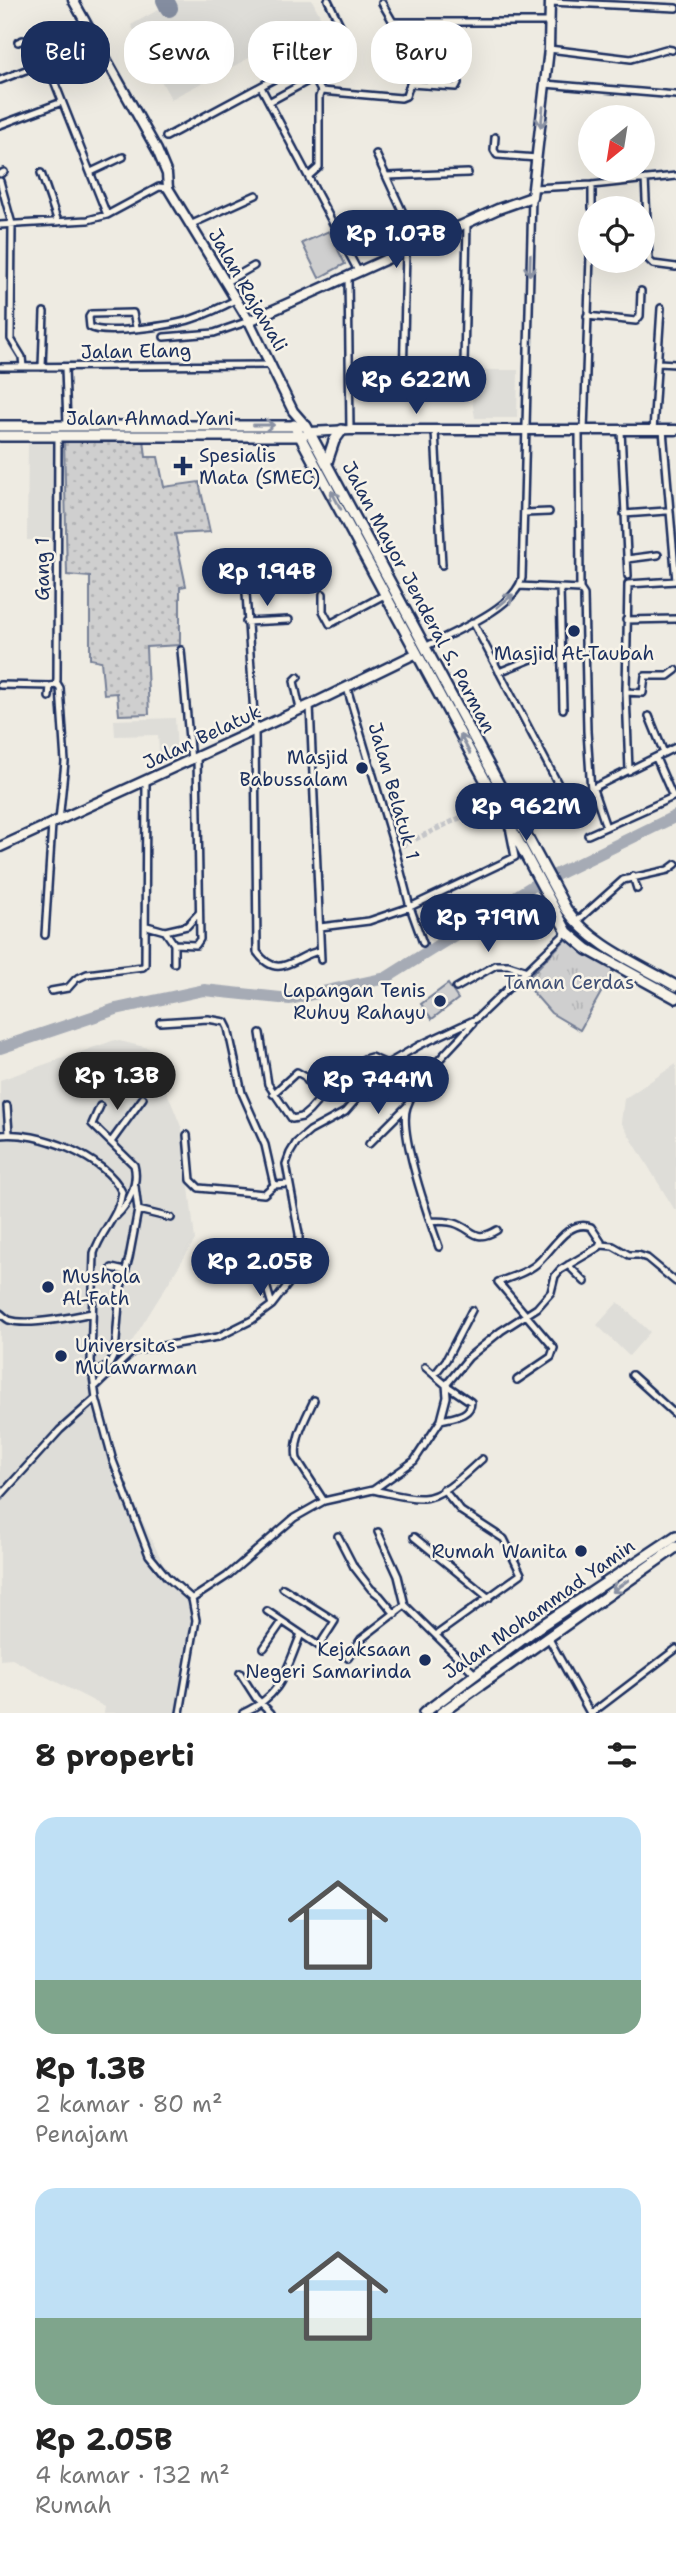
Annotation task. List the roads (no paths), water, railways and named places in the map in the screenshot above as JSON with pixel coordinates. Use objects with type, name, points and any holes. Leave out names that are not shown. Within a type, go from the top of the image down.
[{"type":"main road","name":"Jalan Ahmad Yani","points":[[0,426],[295,425]]},
{"type":"main road","name":"Jalan Mayor Jenderal S. Parman","points":[[295,425],[307,433],[327,462],[391,592]]},
{"type":"main road","points":[[327,462],[334,442],[346,430]]},
{"type":"main road","name":"Jalan Ahmad Yani","points":[[0,436],[307,433]]},
{"type":"main road","name":"Jalan Mayor Jenderal S. Parman","points":[[307,433],[421,650],[508,825],[550,891],[591,937],[676,986]]},
{"type":"main road","name":"Jalan Mayor Jenderal S. Parman","points":[[421,650],[520,824],[536,867]]},
{"type":"main road","name":"Jalan Mayor Jenderal S. Parman","points":[[550,891],[565,935],[600,958],[676,998]]},
{"type":"main road","points":[[600,958],[607,946]]},
{"type":"main road","name":"Jalan Mohammad Yamin","points":[[424,1713],[549,1620],[676,1536]]},
{"type":"main road","name":"Jalan Mohammad Yamin","points":[[441,1713],[676,1547]]},
{"type":"street","name":"Jalan Rajawali","points":[[73,0],[164,166],[168,188],[237,299],[293,411]]},
{"type":"street","points":[[328,0],[337,21]]},
{"type":"street","points":[[421,650],[508,600],[520,586],[523,571],[524,432],[533,192],[549,48],[550,1],[676,8]]},
{"type":"street","points":[[382,3],[391,21]]},
{"type":"street","points":[[472,23],[550,22]]},
{"type":"street","points":[[549,48],[628,59],[669,49]]},
{"type":"street","points":[[0,80],[21,72]]},
{"type":"street","points":[[55,84],[107,215]]},
{"type":"street","points":[[166,137],[267,84]]},
{"type":"street","points":[[269,102],[303,84]]},
{"type":"street","points":[[309,176],[319,167],[321,91],[317,84]]},
{"type":"street","points":[[321,91],[401,98],[406,96],[408,87],[412,84],[453,88],[457,84]]},
{"type":"street","points":[[545,84],[676,95]]},
{"type":"street","points":[[261,87],[358,271]]},
{"type":"street","points":[[0,125],[62,102]]},
{"type":"street","points":[[495,137],[494,150],[497,155],[537,158]]},
{"type":"street","points":[[376,154],[418,245]]},
{"type":"street","points":[[91,172],[123,157]]},
{"type":"street","points":[[41,173],[58,222]]},
{"type":"street","points":[[387,176],[468,173]]},
{"type":"street","points":[[655,178],[676,176]]},
{"type":"street","points":[[0,181],[12,224],[11,339],[22,357],[23,367]]},
{"type":"street","points":[[164,337],[214,333],[249,321],[533,192],[619,182]]},
{"type":"street","points":[[645,182],[649,258],[651,263],[676,267]]},
{"type":"street","points":[[593,185],[593,196]]},
{"type":"street","points":[[0,225],[58,222],[107,215],[159,187],[168,188]]},
{"type":"street","points":[[191,224],[256,195]]},
{"type":"street","points":[[464,364],[467,223]]},
{"type":"street","points":[[403,386],[407,250]]},
{"type":"street","points":[[226,282],[254,266]]},
{"type":"street","points":[[589,273],[581,431],[580,589],[584,595],[587,730],[592,790],[606,827]]},
{"type":"street","points":[[346,430],[348,276]]},
{"type":"street","points":[[587,316],[636,321],[640,316],[640,291]]},
{"type":"street","points":[[136,327],[133,313],[90,314],[90,327],[114,330],[183,322],[237,299]]},
{"type":"street","points":[[653,430],[661,308]]},
{"type":"street","points":[[42,367],[44,312]]},
{"type":"street","points":[[111,314],[114,330]]},
{"type":"street","points":[[658,363],[676,364]]},
{"type":"street","name":"Jalan Elang","points":[[0,367],[272,365]]},
{"type":"street","points":[[65,368],[67,425]]},
{"type":"street","name":"Jalan Mayor Jenderal S. Parman","points":[[293,411],[295,425]]},
{"type":"street","name":"Jalan Mayor Jenderal S. Parman","points":[[293,411],[307,433]]},
{"type":"street","points":[[307,433],[346,430],[676,430]]},
{"type":"street","points":[[629,771],[626,692],[628,584],[676,581],[663,430]]},
{"type":"street","points":[[435,431],[442,565]]},
{"type":"street","points":[[621,431],[628,576]]},
{"type":"street","name":"Gang 1","points":[[45,935],[55,822],[65,754],[60,688],[57,683],[58,435]]},
{"type":"street","points":[[624,513],[666,511]]},
{"type":"street","points":[[524,513],[549,512]]},
{"type":"street","points":[[627,559],[658,555]]},
{"type":"street","points":[[245,578],[255,730],[257,952],[282,967],[293,964],[308,953],[320,951]]},
{"type":"street","points":[[520,586],[580,589]]},
{"type":"street","points":[[560,588],[562,709]]},
{"type":"street","points":[[323,594],[323,611],[330,624],[391,592]]},
{"type":"street","points":[[626,620],[676,619]]},
{"type":"street","points":[[246,622],[289,620]]},
{"type":"street","points":[[473,622],[567,802]]},
{"type":"street","points":[[174,944],[191,946],[198,943],[199,913],[194,759],[181,650]]},
{"type":"street","name":"Jalan Belatuk","points":[[0,848],[347,688],[421,650]]},
{"type":"street","points":[[499,672],[539,656]]},
{"type":"street","points":[[626,692],[643,694],[645,676],[666,676],[676,670]]},
{"type":"street","points":[[298,677],[294,681],[300,709]]},
{"type":"street","points":[[0,685],[50,686],[57,683]]},
{"type":"street","points":[[49,697],[50,686]]},
{"type":"street","name":"Jalan Belatuk 1","points":[[347,688],[410,907],[423,943]]},
{"type":"street","points":[[310,705],[321,960]]},
{"type":"street","points":[[649,716],[664,754]]},
{"type":"street","points":[[520,824],[676,747]]},
{"type":"street","points":[[589,835],[673,797],[656,758]]},
{"type":"street","points":[[51,991],[68,988],[76,979],[87,974],[143,967],[146,961],[146,780]]},
{"type":"street","points":[[320,927],[362,922],[410,907],[515,857],[508,825]]},
{"type":"street","points":[[576,922],[611,888],[633,876],[668,870],[676,864]]},
{"type":"street","points":[[668,870],[675,874]]},
{"type":"street","points":[[633,876],[637,889]]},
{"type":"street","points":[[147,926],[165,931],[187,926],[199,913]]},
{"type":"street","points":[[165,931],[174,944],[174,963]]},
{"type":"street","points":[[369,1144],[407,1106],[435,1065],[476,1019],[565,935]]},
{"type":"street","points":[[456,988],[496,965],[508,965],[527,971]]},
{"type":"street","points":[[160,1022],[208,1019],[225,1022],[242,1093],[265,1145],[274,1185]]},
{"type":"street","points":[[94,1387],[134,1351],[218,1337],[252,1320],[272,1305],[289,1283],[299,1258],[299,1234],[286,1164],[296,1143],[310,1131],[345,1112],[387,1064],[476,1019]]},
{"type":"street","points":[[260,1033],[264,1067],[273,1094],[292,1119],[302,1117],[364,1059],[372,1057],[387,1064]]},
{"type":"street","points":[[273,1094],[297,1072],[304,1076],[320,1098]]},
{"type":"street","points":[[111,1142],[143,1098]]},
{"type":"street","points":[[7,1106],[9,1133]]},
{"type":"street","points":[[92,1375],[109,1365],[115,1353],[120,1291],[138,1210],[134,1165],[92,1124],[100,1106]]},
{"type":"street","points":[[407,1106],[405,1127],[411,1154],[439,1247]]},
{"type":"street","points":[[0,1135],[9,1133],[54,1143],[107,1171],[122,1192],[114,1218]]},
{"type":"street","points":[[187,1135],[191,1180],[199,1188],[264,1194],[274,1185],[289,1184]]},
{"type":"street","points":[[134,1183],[124,1209],[102,1235],[94,1253],[90,1351],[92,1375],[113,1461],[149,1555],[167,1577],[192,1599],[196,1620],[180,1713]]},
{"type":"street","points":[[138,1210],[171,1218]]},
{"type":"street","points":[[430,1221],[456,1223],[477,1237],[488,1236],[497,1230]]},
{"type":"street","points":[[517,1380],[551,1357],[554,1348],[498,1282],[530,1269],[541,1261],[561,1237],[581,1225],[596,1230],[601,1245]]},
{"type":"street","points":[[373,1490],[414,1461],[441,1420],[447,1397],[446,1385],[468,1357],[501,1331],[526,1317],[546,1299],[551,1292],[555,1276],[568,1265],[601,1245],[613,1246],[629,1255],[647,1258],[676,1282]]},
{"type":"street","points":[[568,1265],[585,1282]]},
{"type":"street","points":[[111,1268],[125,1271]]},
{"type":"street","points":[[263,1275],[272,1305]]},
{"type":"street","points":[[435,1374],[446,1360],[472,1310]]},
{"type":"street","points":[[0,1313],[9,1320],[56,1321],[92,1313]]},
{"type":"street","points":[[425,1367],[467,1398],[472,1406],[468,1412],[441,1420]]},
{"type":"street","points":[[632,1375],[676,1415]]},
{"type":"street","points":[[0,1496],[60,1430],[96,1398]]},
{"type":"street","points":[[314,1400],[298,1437],[296,1451],[297,1459],[324,1501]]},
{"type":"street","points":[[192,1599],[227,1576],[294,1518],[324,1501],[373,1490],[420,1498],[431,1496],[482,1459]]},
{"type":"street","points":[[436,1635],[521,1574],[504,1539],[460,1511],[443,1489]]},
{"type":"street","points":[[378,1532],[398,1576],[405,1605],[475,1674]]},
{"type":"street","points":[[338,1536],[354,1567],[394,1614]]},
{"type":"street","points":[[414,1537],[489,1598]]},
{"type":"street","points":[[267,1611],[319,1646],[335,1621],[284,1588]]},
{"type":"street","points":[[348,1658],[361,1639],[405,1605]]},
{"type":"street","points":[[264,1647],[282,1622]]},
{"type":"street","points":[[243,1713],[262,1704],[276,1691],[301,1634]]},
{"type":"street","points":[[548,1637],[591,1713],[676,1649]]},
{"type":"street","points":[[240,1673],[271,1713]]},
{"type":"waterway","points":[[0,1048],[116,1009],[204,990],[290,999],[386,978],[531,887],[676,816]]},
{"type":"tunnel","points":[[395,849],[495,801]]},
{"type":"place","name":"Spesialis Mata (SMEC)","points":[[183,466]]},
{"type":"place","name":"Masjid At-Taubah","points":[[574,631]]},
{"type":"place","name":"Masjid Babussalam","points":[[362,768]]},
{"type":"place","name":"Lapangan Tenis Ruhuy Rahayu","points":[[440,1001]]},
{"type":"place","name":"Mushola Al-Fath","points":[[48,1287]]},
{"type":"place","name":"Universitas Mulawarman","points":[[61,1356]]},
{"type":"place","name":"Rumah Wanita","points":[[581,1551]]},
{"type":"place","name":"Kejaksaan Negeri Samarinda","points":[[425,1660]]},
{"type":"park label","name":"Taman Cerdas","points":[[569,982]]}]
